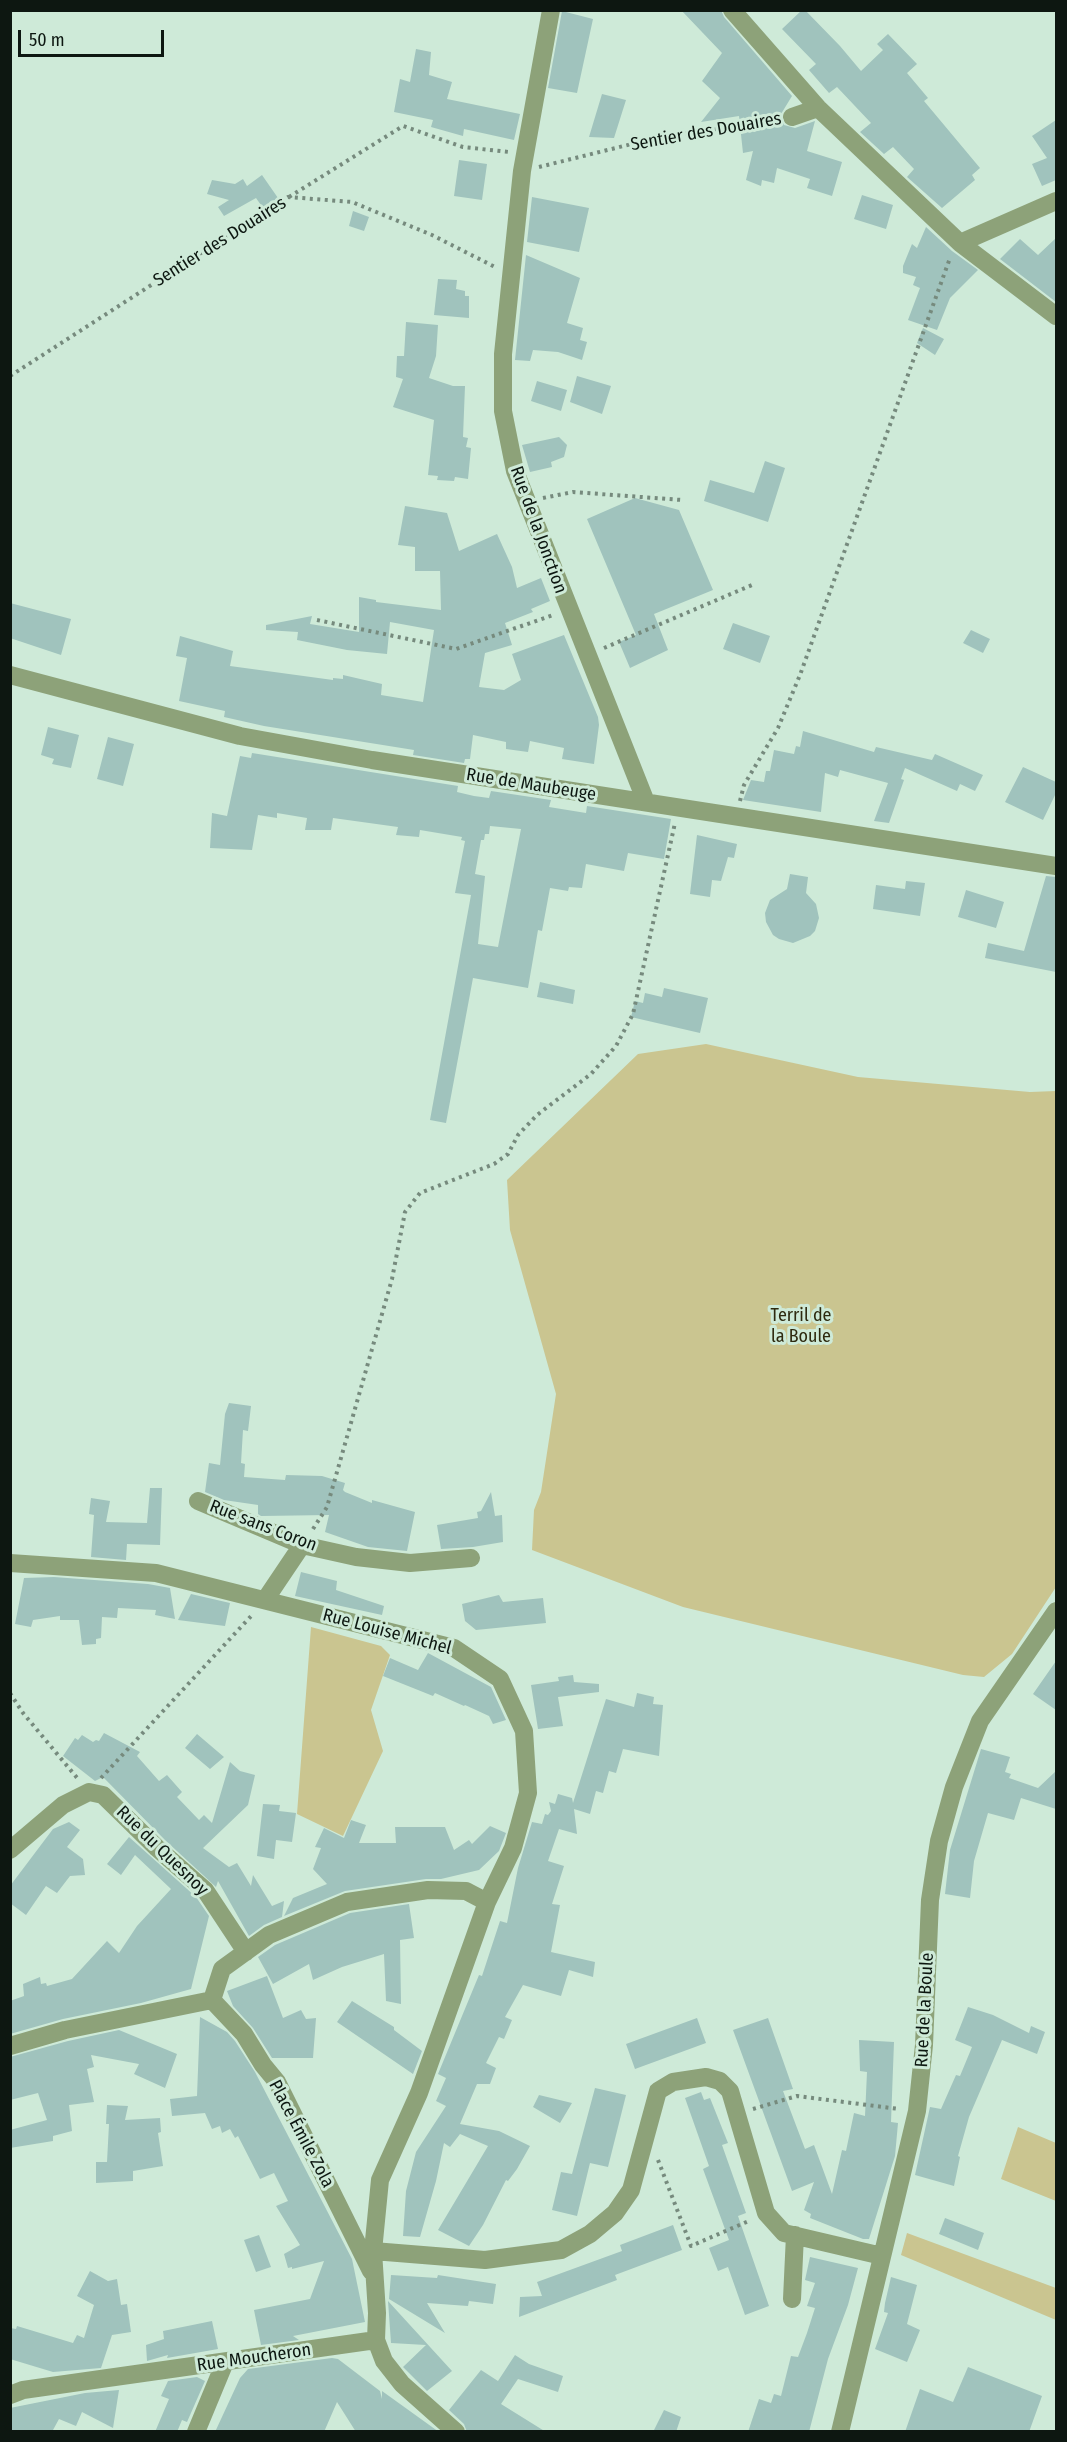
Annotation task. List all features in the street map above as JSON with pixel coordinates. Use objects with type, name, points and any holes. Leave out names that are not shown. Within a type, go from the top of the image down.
[{"type":"street","name":"Rue de la Jonction","points":[[551,10],[524,163],[503,354],[503,411],[515,471],[586,656],[646,802]]},
{"type":"street","points":[[732,10],[818,108],[960,243],[1056,316]]},
{"type":"street","name":"Sentier des Douaires","points":[[792,117],[818,108]]},
{"type":"street","points":[[960,243],[1056,201]]},
{"type":"street","name":"Rue de Maubeuge","points":[[10,675],[240,736],[372,760],[1056,866]]},
{"type":"street","name":"Rue sans Coron","points":[[198,1501],[302,1545],[356,1557],[410,1563],[471,1558]]},
{"type":"street","points":[[266,1600],[302,1545]]},
{"type":"street","name":"Rue Louise Michel","points":[[11,1563],[156,1574],[266,1600],[453,1648],[500,1679],[524,1731],[528,1793],[513,1848],[487,1902],[419,2093]]},
{"type":"street","name":"Rue de la Boule","points":[[840,2432],[917,2111],[924,2045],[930,1900],[939,1841],[954,1787],[980,1721],[1056,1611]]},
{"type":"street","points":[[10,1850],[63,1805],[89,1792]]},
{"type":"street","name":"Rue du Quesnoy","points":[[89,1792],[103,1795],[157,1848],[205,1890],[246,1952]]},
{"type":"street","points":[[10,2046],[65,2030],[212,2000],[222,1969],[269,1935],[347,1902],[428,1890],[466,1891],[487,1902]]},
{"type":"street","name":"Place Émile Zola","points":[[212,2000],[244,2034],[263,2065],[277,2082],[374,2278]]},
{"type":"street","points":[[373,2251],[485,2260],[561,2250],[590,2234],[620,2205],[631,2190],[658,2091],[673,2082],[706,2077],[720,2081],[730,2091],[766,2213],[784,2233],[882,2256]]},
{"type":"street","name":"Place Émile Zola","points":[[376,2340],[377,2313],[373,2251],[380,2180],[419,2093]]},
{"type":"street","points":[[792,2299],[795,2235]]},
{"type":"street","points":[[376,2340],[384,2361],[402,2384],[456,2432]]},
{"type":"street","name":"Rue Moucheron","points":[[10,2395],[23,2390],[376,2340]]},
{"type":"street","points":[[196,2432],[225,2362]]},
{"type":"path","name":"Sentier des Douaires","points":[[524,163],[656,138],[792,117]]},
{"type":"path","points":[[288,197],[403,126],[463,147],[524,163]]},
{"type":"path","name":"Sentier des Douaires","points":[[10,376],[288,197],[352,202],[432,235],[512,275]]},
{"type":"path","points":[[736,817],[744,784],[778,728],[801,675],[916,347],[953,249],[960,243]]},
{"type":"path","points":[[526,501],[573,492],[682,500]]},
{"type":"path","points":[[586,656],[752,585]]},
{"type":"path","points":[[317,620],[456,649],[568,609]]},
{"type":"path","points":[[302,1545],[327,1507],[392,1279],[405,1212],[420,1193],[494,1164],[508,1154],[518,1135],[537,1115],[591,1074],[616,1046],[633,1014],[679,808]]},
{"type":"path","points":[[10,1693],[23,1713],[89,1792],[266,1600]]},
{"type":"path","points":[[738,2116],[766,2104],[797,2096],[917,2111]]},
{"type":"path","points":[[647,2132],[691,2246],[766,2213]]},
{"type":"green space","name":"Terril de la Boule","points":[[706,1044],[858,1077],[1030,1092],[1056,1091],[1056,1587],[1012,1654],[984,1677],[963,1675],[683,1607],[532,1550],[534,1510],[541,1492],[556,1394],[510,1230],[507,1180],[638,1054]]},
{"type":"green space","points":[[311,1627],[381,1646],[390,1655],[371,1710],[383,1751],[343,1836],[297,1814]]},
{"type":"green space","points":[[1018,2127],[1056,2143],[1056,2201],[1001,2179]]},
{"type":"green space","points":[[907,2233],[1056,2288],[1056,2320],[901,2255]]},
{"type":"building","points":[[681,10],[721,10],[724,17],[792,96],[781,114],[784,125],[795,128],[815,121],[807,151],[842,162],[832,196],[807,188],[810,179],[777,168],[774,183],[762,180],[761,186],[746,180],[753,151],[743,153],[739,116],[701,122],[720,98],[702,81],[722,53]]},
{"type":"building","points":[[802,10],[805,10],[840,46],[861,71],[883,50],[877,44],[888,34],[917,64],[907,73],[928,98],[924,101],[980,168],[972,175],[975,180],[942,208],[907,177],[914,169],[893,147],[884,154],[860,132],[871,123],[837,87],[829,93],[809,70],[816,64],[782,29]]},
{"type":"building","points":[[562,11],[593,19],[577,93],[548,88]]},
{"type":"building","points":[[416,49],[431,52],[429,75],[452,82],[447,99],[520,114],[514,140],[464,129],[463,136],[431,127],[433,120],[394,112],[400,79],[410,82]]},
{"type":"building","points":[[602,94],[626,100],[614,138],[589,137]]},
{"type":"building","points":[[1056,120],[1056,180],[1042,186],[1032,164],[1047,158],[1032,136]]},
{"type":"building","points":[[459,160],[487,164],[482,200],[454,196]]},
{"type":"building","points":[[262,175],[278,198],[263,208],[256,198],[224,216],[218,207],[229,200],[207,194],[212,180],[235,184],[243,179],[247,186]]},
{"type":"building","points":[[862,195],[893,205],[886,229],[854,219]]},
{"type":"building","points":[[532,197],[589,208],[579,252],[527,242]]},
{"type":"building","points":[[353,211],[369,217],[364,231],[349,226]]},
{"type":"building","points":[[926,227],[952,251],[978,270],[950,298],[937,330],[908,320],[920,288],[913,285],[916,277],[903,273],[903,266],[912,244],[917,248]]},
{"type":"building","points":[[1056,238],[1056,302],[1000,259],[1020,239],[1038,255]]},
{"type":"building","points":[[526,255],[580,278],[567,323],[583,328],[580,340],[587,342],[582,360],[558,352],[533,350],[530,361],[515,360]]},
{"type":"building","points":[[438,279],[457,280],[456,289],[465,291],[465,296],[469,296],[469,318],[434,315]]},
{"type":"building","points":[[406,322],[438,325],[436,356],[429,378],[453,386],[465,386],[463,437],[468,438],[466,447],[471,448],[468,479],[455,477],[454,481],[437,480],[438,476],[428,475],[434,420],[393,407],[403,379],[396,377],[397,356],[404,356]]},
{"type":"building","points":[[923,328],[944,339],[935,355],[917,343]]},
{"type":"building","points":[[577,376],[611,386],[602,414],[570,402]]},
{"type":"building","points":[[537,381],[567,390],[561,411],[531,401]]},
{"type":"building","points":[[559,437],[567,445],[564,457],[551,462],[552,467],[530,472],[522,445]]},
{"type":"building","points":[[765,461],[785,468],[768,522],[704,501],[710,480],[754,493]]},
{"type":"building","points":[[635,498],[679,510],[713,590],[654,614],[668,650],[630,668],[619,642],[636,635],[587,519]]},
{"type":"building","points":[[405,506],[447,513],[459,551],[497,534],[512,567],[517,588],[541,578],[550,601],[531,609],[533,612],[505,623],[512,645],[485,653],[479,687],[504,690],[521,680],[512,654],[564,635],[598,717],[594,764],[562,759],[564,748],[530,741],[528,752],[506,749],[506,742],[473,735],[470,759],[465,759],[464,763],[413,755],[414,750],[264,726],[224,717],[225,711],[179,701],[187,658],[176,656],[180,636],[233,651],[230,666],[333,680],[333,678],[343,679],[343,675],[382,684],[381,695],[423,702],[434,630],[390,622],[387,654],[347,650],[297,640],[298,632],[266,630],[266,625],[312,616],[310,624],[359,632],[359,597],[376,600],[376,602],[441,610],[440,571],[415,571],[415,547],[398,545]]},
{"type":"building","points":[[10,603],[71,619],[61,655],[10,638]]},
{"type":"building","points":[[733,623],[770,636],[760,663],[723,649]]},
{"type":"building","points":[[971,630],[990,639],[983,653],[963,643]]},
{"type":"building","points":[[48,727],[79,735],[71,768],[52,764],[54,759],[41,755]]},
{"type":"building","points":[[803,731],[874,752],[876,747],[932,760],[935,754],[983,775],[975,791],[960,784],[957,791],[905,768],[901,779],[904,780],[889,823],[874,821],[888,783],[840,770],[838,777],[825,773],[821,812],[743,800],[751,780],[764,782],[766,771],[770,771],[774,750],[794,754],[796,746],[800,747]]},
{"type":"building","points":[[108,737],[134,744],[123,786],[97,779]]},
{"type":"building","points":[[252,753],[458,786],[457,792],[474,796],[489,798],[491,791],[551,800],[549,807],[586,813],[587,806],[671,819],[664,859],[628,853],[624,871],[586,864],[582,888],[569,887],[568,891],[550,888],[542,931],[538,930],[528,988],[473,978],[446,1123],[430,1120],[471,895],[455,893],[465,841],[461,840],[462,837],[420,830],[419,837],[396,835],[398,827],[333,818],[331,830],[305,830],[307,818],[277,813],[277,818],[258,815],[252,850],[210,848],[212,813],[227,816],[240,756],[251,758]],"holes":[[[490,826],[521,829],[498,947],[478,944],[485,876],[475,874],[481,840],[484,840],[485,834],[489,834]]]},
{"type":"building","points":[[1023,767],[1056,782],[1056,793],[1043,820],[1005,802]]},
{"type":"building","points":[[697,835],[737,844],[734,858],[728,857],[721,881],[712,880],[710,897],[690,894]]},
{"type":"building","points":[[790,874],[808,877],[806,893],[816,904],[819,918],[815,931],[810,936],[793,943],[773,935],[766,922],[765,913],[770,900],[787,889]]},
{"type":"building","points":[[1046,876],[1056,877],[1056,972],[985,958],[988,943],[1024,951]]},
{"type":"building","points":[[906,881],[925,883],[920,916],[873,909],[876,885],[905,889]]},
{"type":"building","points":[[966,890],[1004,902],[996,928],[958,917]]},
{"type":"building","points":[[540,982],[575,990],[573,1004],[537,997]]},
{"type":"building","points":[[664,988],[708,998],[700,1033],[631,1017],[635,1001],[643,1003],[645,993],[662,997]]},
{"type":"building","points":[[229,1403],[251,1406],[248,1431],[243,1430],[241,1463],[245,1464],[244,1477],[285,1480],[286,1475],[322,1476],[345,1483],[343,1490],[345,1492],[372,1503],[372,1500],[415,1512],[407,1551],[368,1547],[325,1532],[329,1515],[261,1516],[258,1514],[258,1505],[224,1500],[205,1492],[209,1463],[220,1465],[225,1414]]},
{"type":"building","points":[[150,1488],[162,1488],[160,1545],[127,1544],[126,1560],[91,1557],[94,1515],[89,1514],[91,1498],[110,1501],[106,1522],[147,1523]]},
{"type":"building","points":[[491,1492],[495,1516],[502,1515],[503,1542],[441,1549],[437,1525],[478,1518],[477,1512],[481,1511]]},
{"type":"building","points":[[301,1572],[337,1581],[336,1590],[384,1606],[382,1615],[295,1596]]},
{"type":"building","points":[[54,1577],[148,1584],[170,1588],[175,1619],[155,1615],[156,1610],[118,1608],[117,1618],[102,1617],[101,1638],[96,1639],[96,1644],[82,1645],[79,1620],[60,1620],[60,1616],[33,1620],[31,1627],[15,1624],[24,1578]]},
{"type":"building","points":[[191,1594],[230,1603],[225,1626],[178,1620]]},
{"type":"building","points":[[499,1595],[503,1602],[543,1598],[546,1623],[476,1630],[465,1621],[462,1604]]},
{"type":"building","points":[[428,1653],[491,1687],[506,1720],[493,1724],[489,1716],[465,1705],[435,1693],[433,1696],[383,1676],[390,1658],[418,1670]]},
{"type":"building","points":[[1056,1661],[1056,1710],[1033,1694]]},
{"type":"building","points":[[573,1675],[574,1682],[599,1684],[599,1692],[558,1697],[563,1726],[538,1729],[531,1685],[559,1681],[558,1677]]},
{"type":"building","points":[[637,1693],[654,1697],[653,1704],[663,1705],[659,1756],[623,1749],[616,1773],[609,1771],[603,1793],[596,1791],[590,1814],[574,1809],[577,1834],[559,1829],[548,1861],[564,1866],[552,1904],[560,1905],[551,1952],[595,1962],[593,1977],[569,1970],[561,1996],[523,1985],[505,2017],[512,2020],[504,2039],[499,2037],[486,2063],[496,2068],[490,2084],[477,2084],[460,2124],[499,2131],[530,2146],[517,2169],[508,2181],[506,2180],[483,2225],[469,2246],[438,2230],[488,2146],[460,2134],[450,2147],[444,2143],[420,2237],[403,2236],[406,2191],[416,2152],[446,2106],[436,2101],[446,2078],[438,2074],[479,1975],[482,1976],[500,1921],[507,1923],[518,1868],[532,1822],[542,1824],[545,1814],[548,1815],[551,1811],[549,1802],[555,1804],[558,1794],[572,1798],[573,1803],[606,1699],[634,1707]]},
{"type":"building","points":[[104,1733],[140,1752],[137,1756],[159,1781],[167,1775],[182,1792],[177,1797],[199,1820],[204,1815],[212,1823],[230,1762],[240,1771],[255,1775],[248,1805],[203,1848],[229,1867],[237,1863],[251,1886],[253,1875],[272,1906],[284,1901],[282,1917],[264,1925],[249,1936],[218,1881],[216,1887],[165,1840],[103,1777],[95,1781],[63,1756],[75,1738],[78,1740],[82,1735],[93,1742],[99,1741]]},
{"type":"building","points":[[197,1734],[224,1757],[210,1769],[185,1748]]},
{"type":"building","points":[[981,1749],[1010,1757],[1005,1772],[1011,1774],[1009,1778],[1038,1788],[1056,1771],[1056,1809],[1021,1798],[1014,1820],[988,1813],[974,1861],[970,1898],[945,1894],[950,1850]]},
{"type":"building","points":[[263,1804],[280,1805],[279,1811],[296,1813],[292,1842],[276,1840],[274,1859],[257,1856]]},
{"type":"building","points":[[351,1820],[366,1825],[359,1843],[396,1843],[395,1827],[445,1827],[454,1850],[469,1840],[472,1844],[490,1826],[506,1833],[499,1851],[479,1870],[441,1879],[426,1879],[345,1891],[284,1916],[293,1898],[327,1884],[313,1869],[321,1848],[315,1847],[324,1828],[344,1838]]},
{"type":"building","points":[[69,1822],[80,1830],[67,1847],[83,1859],[85,1875],[70,1876],[57,1893],[46,1886],[26,1915],[10,1903],[10,1886],[53,1829]]},
{"type":"building","points":[[129,1837],[196,1897],[209,1916],[191,1989],[10,2034],[10,2001],[24,1996],[23,1984],[40,1977],[41,1984],[46,1983],[47,1986],[72,1979],[107,1941],[119,1953],[137,1926],[171,1889],[135,1855],[121,1875],[107,1864]]},
{"type":"building","points":[[409,1904],[414,1938],[400,1940],[401,2004],[386,2001],[384,1954],[342,1967],[313,1980],[309,1964],[273,1984],[258,1957],[275,1945],[350,1913]]},
{"type":"building","points":[[267,1976],[283,2018],[301,2010],[306,2019],[316,2018],[313,2058],[272,2058],[253,2028],[233,2006],[227,1991]]},
{"type":"building","points":[[352,2001],[394,2027],[394,2030],[422,2051],[413,2074],[337,2022]]},
{"type":"building","points":[[968,2007],[993,2015],[1029,2033],[1031,2026],[1045,2032],[1037,2054],[1002,2040],[969,2117],[958,2156],[960,2157],[954,2186],[915,2175],[930,2107],[941,2109],[956,2075],[960,2076],[972,2047],[955,2040]]},
{"type":"building","points":[[200,2017],[227,2032],[255,2072],[352,2259],[365,2322],[293,2336],[299,2340],[261,2345],[254,2310],[310,2299],[324,2261],[288,2268],[284,2254],[300,2245],[276,2206],[288,2201],[274,2173],[260,2179],[238,2136],[235,2138],[230,2129],[222,2133],[220,2126],[212,2129],[205,2113],[172,2116],[170,2099],[197,2096]]},
{"type":"building","points":[[697,2018],[706,2043],[635,2069],[626,2044]]},
{"type":"building","points":[[768,2018],[793,2089],[783,2091],[805,2149],[814,2145],[832,2194],[842,2150],[846,2151],[854,2113],[865,2116],[867,2072],[860,2071],[859,2040],[894,2042],[891,2122],[898,2123],[895,2156],[869,2239],[863,2239],[810,2218],[811,2214],[804,2210],[814,2182],[792,2191],[733,2030]]},
{"type":"building","points":[[119,2030],[177,2054],[165,2088],[134,2074],[139,2064],[91,2055],[94,2067],[87,2069],[94,2102],[69,2105],[72,2131],[53,2136],[53,2141],[10,2148],[10,2130],[47,2120],[38,2093],[10,2100],[10,2057]]},
{"type":"building","points":[[595,2088],[626,2095],[608,2167],[590,2163],[577,2216],[552,2210],[561,2172],[572,2174]]},
{"type":"building","points":[[701,2092],[704,2100],[710,2098],[728,2143],[722,2145],[746,2213],[738,2216],[769,2306],[745,2315],[728,2267],[718,2271],[709,2248],[729,2240],[703,2169],[709,2166],[685,2098]]},
{"type":"building","points":[[539,2095],[572,2103],[560,2123],[533,2107]]},
{"type":"building","points":[[107,2105],[128,2106],[125,2120],[160,2118],[161,2132],[158,2133],[163,2166],[133,2171],[133,2181],[96,2183],[96,2162],[107,2162],[109,2124],[106,2124]]},
{"type":"building","points":[[945,2218],[984,2233],[978,2250],[939,2234]]},
{"type":"building","points":[[673,2225],[682,2250],[615,2275],[617,2280],[519,2317],[520,2297],[542,2296],[537,2282],[622,2251],[620,2245]]},
{"type":"building","points":[[259,2235],[271,2267],[256,2272],[244,2240]]},
{"type":"building","points":[[810,2257],[858,2268],[848,2305],[828,2359],[809,2432],[748,2432],[759,2399],[771,2403],[774,2394],[781,2396],[791,2356],[798,2357],[807,2333],[815,2308],[807,2306],[815,2283],[805,2280]]},
{"type":"building","points":[[90,2271],[108,2281],[117,2279],[121,2305],[127,2304],[131,2332],[112,2335],[101,2368],[53,2372],[10,2359],[10,2328],[16,2329],[17,2326],[73,2343],[77,2335],[84,2338],[94,2305],[77,2296]]},
{"type":"building","points":[[391,2275],[437,2278],[438,2275],[496,2284],[493,2304],[469,2301],[468,2306],[427,2303],[445,2333],[389,2299]]},
{"type":"building","points":[[891,2277],[917,2285],[907,2324],[920,2330],[907,2362],[875,2349],[888,2313],[884,2312]]},
{"type":"building","points":[[388,2301],[452,2371],[427,2391],[403,2367],[426,2345],[391,2343]]},
{"type":"building","points":[[212,2321],[218,2349],[167,2358],[168,2355],[147,2361],[146,2345],[164,2339],[163,2331]]},
{"type":"building","points":[[515,2355],[529,2364],[563,2376],[558,2392],[518,2379],[501,2404],[546,2432],[467,2432],[464,2424],[449,2410],[481,2370],[498,2381]]},
{"type":"building","points":[[338,2359],[380,2391],[382,2399],[382,2391],[439,2432],[356,2432],[337,2402],[324,2432],[215,2432],[240,2378],[248,2369]]},
{"type":"building","points":[[968,2367],[1042,2396],[1029,2432],[905,2432],[920,2389],[953,2402]]},
{"type":"building","points":[[197,2377],[205,2381],[187,2422],[182,2420],[177,2432],[155,2432],[169,2399],[161,2396],[168,2381]]},
{"type":"building","points":[[119,2390],[113,2428],[82,2412],[76,2426],[59,2419],[53,2430],[10,2432],[10,2408],[85,2393]]},
{"type":"building","points":[[664,2410],[681,2417],[676,2432],[653,2432]]}]
